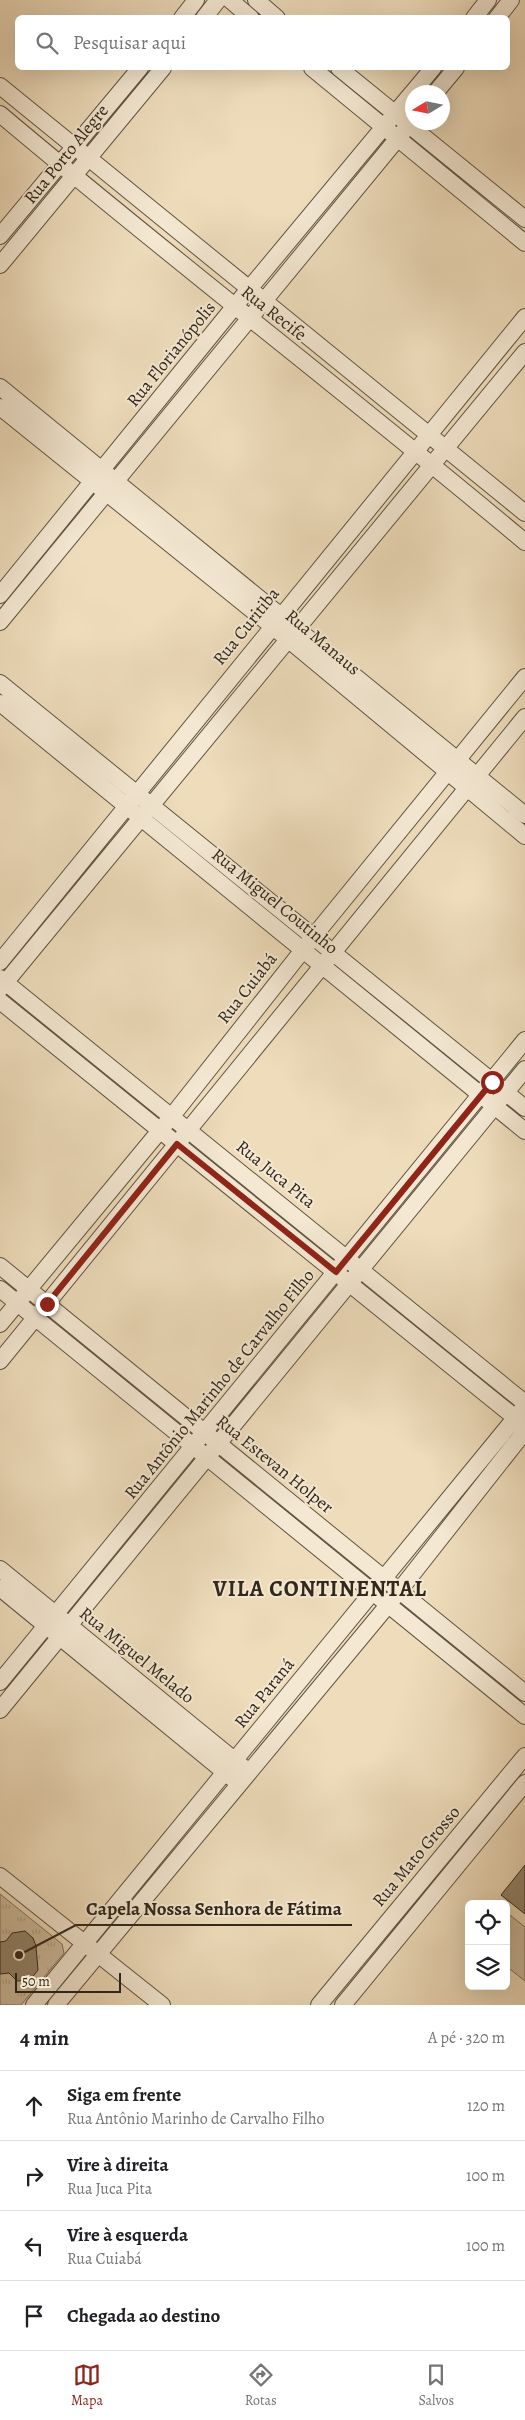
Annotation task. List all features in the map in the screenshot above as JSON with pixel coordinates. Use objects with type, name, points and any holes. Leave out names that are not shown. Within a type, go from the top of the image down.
[{"type":"street","points":[[184,15],[196,0]]},
{"type":"street","points":[[206,15],[218,0]]},
{"type":"street","points":[[230,0],[248,15]]},
{"type":"street","points":[[256,0],[274,15]]},
{"type":"street","points":[[476,15],[488,0]]},
{"type":"street","points":[[499,15],[511,0]]},
{"type":"street","name":"Rua Porto Alegre","points":[[0,236],[138,70]]},
{"type":"street","name":"Rua Porto Alegre","points":[[0,265],[161,70]]},
{"type":"street","points":[[314,70],[525,243]]},
{"type":"street","points":[[340,70],[395,114],[405,120]]},
{"type":"street","name":"Rua Florianópolis","points":[[419,85],[431,70]]},
{"type":"street","points":[[442,85],[454,70]]},
{"type":"street","name":"Rua Recife","points":[[0,86],[525,513]]},
{"type":"street","name":"Rua Florianópolis","points":[[0,595],[234,307],[405,102]]},
{"type":"street","name":"Rua Recife","points":[[0,114],[126,220],[432,464],[525,542]]},
{"type":"street","points":[[0,622],[406,130]]},
{"type":"street","points":[[419,130],[525,219]]},
{"type":"street","points":[[126,220],[141,200]]},
{"type":"street","name":"Rua Curitiba","points":[[0,962],[525,317]]},
{"type":"street","points":[[2,983],[525,352]]},
{"type":"street","name":"Rua Manaus","points":[[0,387],[98,476]]},
{"type":"street","name":"Rua Manaus","points":[[0,407],[98,476],[345,677],[471,781],[525,836]]},
{"type":"street","name":"Rua Cuiabá","points":[[0,1324],[172,1116],[314,936],[525,678]]},
{"type":"street","name":"Rua Miguel Coutinho","points":[[0,683],[303,950],[486,1088],[506,1092],[525,1108]]},
{"type":"street","name":"Rua Miguel Coutinho","points":[[0,703],[131,800]]},
{"type":"street","points":[[0,1361],[525,717]]},
{"type":"street","name":"Rua Manaus","points":[[471,781],[525,815]]},
{"type":"street","name":"Rua Miguel Coutinho","points":[[145,812],[333,951],[486,1088],[495,1106],[525,1131]]},
{"type":"street","name":"Rua Juca Pita","points":[[2,983],[172,1116],[361,1269],[523,1417]]},
{"type":"street","points":[[0,1000],[336,1272],[523,1417],[400,1591],[56,2005]]},
{"type":"street","name":"Rua Antônio Marinho de Carvalho Filho","points":[[0,1682],[52,1621],[525,1040]]},
{"type":"street","name":"Rua Antônio Marinho de Carvalho Filho","points":[[0,1710],[525,1069]]},
{"type":"street","name":"Rua Estevan Holper","points":[[0,1266],[525,1693]]},
{"type":"street","points":[[0,1290],[525,1716]]},
{"type":"street","name":"Rua Paraná","points":[[34,2005],[384,1578],[523,1417]]},
{"type":"street","name":"Rua Miguel Melado","points":[[0,1569],[52,1621]]},
{"type":"street","name":"Rua Miguel Melado","points":[[0,1588],[65,1631],[244,1778]]},
{"type":"street","name":"Rua Mato Grosso","points":[[318,2005],[525,1756]]},
{"type":"street","points":[[343,2005],[525,1783]]},
{"type":"street","points":[[0,1876],[162,2005]]},
{"type":"green space","points":[[0,1894],[62,1944],[64,1953],[21,2005],[0,2005]]},
{"type":"green space","points":[[510,1915],[525,1927],[525,1981],[510,1969]]},
{"type":"building","points":[[525,1865],[525,1914],[510,1902],[510,1900],[501,1895]]},
{"type":"building","points":[[25,1931],[33,1938],[36,1946],[38,1970],[30,1980],[17,1981],[9,1973],[0,1974],[0,1942],[6,1941],[12,1933]]},
{"type":"place","name":"Capela Nossa Senhora de Fátima","points":[[19,1955]]},
{"type":"district","name":"VILA CONTINENTAL","points":[[320,1589]]},
{"type":"route","points":[[47,1304],[177,1144],[336,1272],[492,1082]]}]
